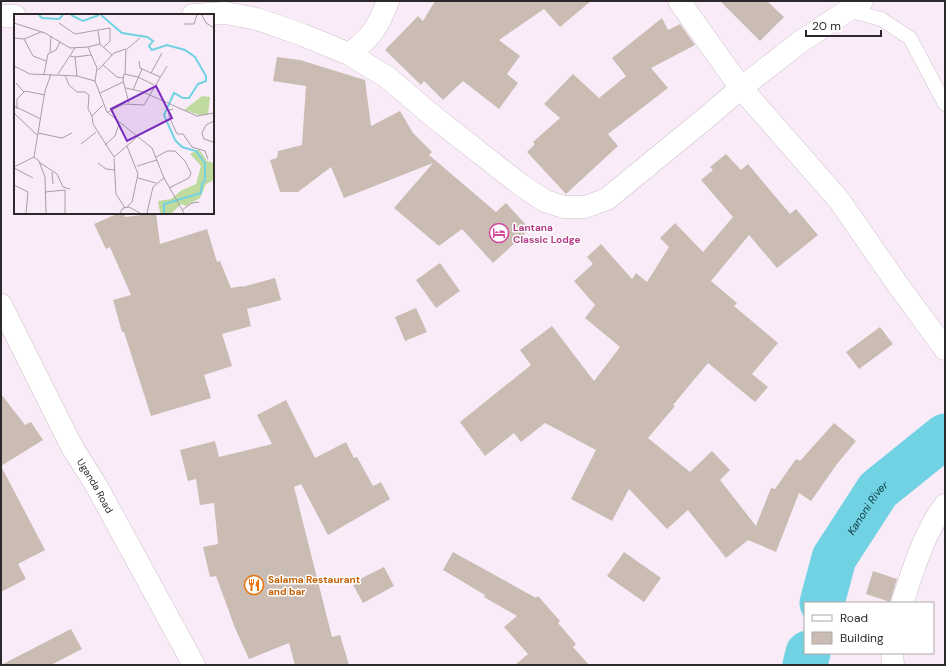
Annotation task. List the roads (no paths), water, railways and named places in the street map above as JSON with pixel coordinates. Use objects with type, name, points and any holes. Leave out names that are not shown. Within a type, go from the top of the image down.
[{"type":"street","points":[[349,54],[362,44],[378,27],[388,1]]},
{"type":"street","points":[[679,1],[741,88],[839,200],[898,285],[945,348]]},
{"type":"street","points":[[209,14],[225,13],[257,19],[303,35],[349,54],[387,77],[434,117],[521,185],[545,201],[564,207],[585,207],[607,198],[741,88],[800,42],[854,6]]},
{"type":"street","points":[[1,16],[14,16]]},
{"type":"street","name":"Uganda Road","points":[[3,314],[72,447],[96,484],[194,665]]},
{"type":"street","points":[[902,602],[916,562],[936,517],[945,505]]},
{"type":"street","points":[[892,654],[893,665]]},
{"type":"lane","points":[[854,6],[881,19],[910,38],[945,104]]},
{"type":"waterway","name":"Kanoni River","points":[[822,602],[834,558],[878,490],[945,436]]},
{"type":"waterway","name":"Kanoni River","points":[[805,665],[808,654]]},
{"type":"place","name":"Lantana Classic Lodge","points":[[499,233]]},
{"type":"place","name":"Salama Restaurant and bar","points":[[254,585]]}]
